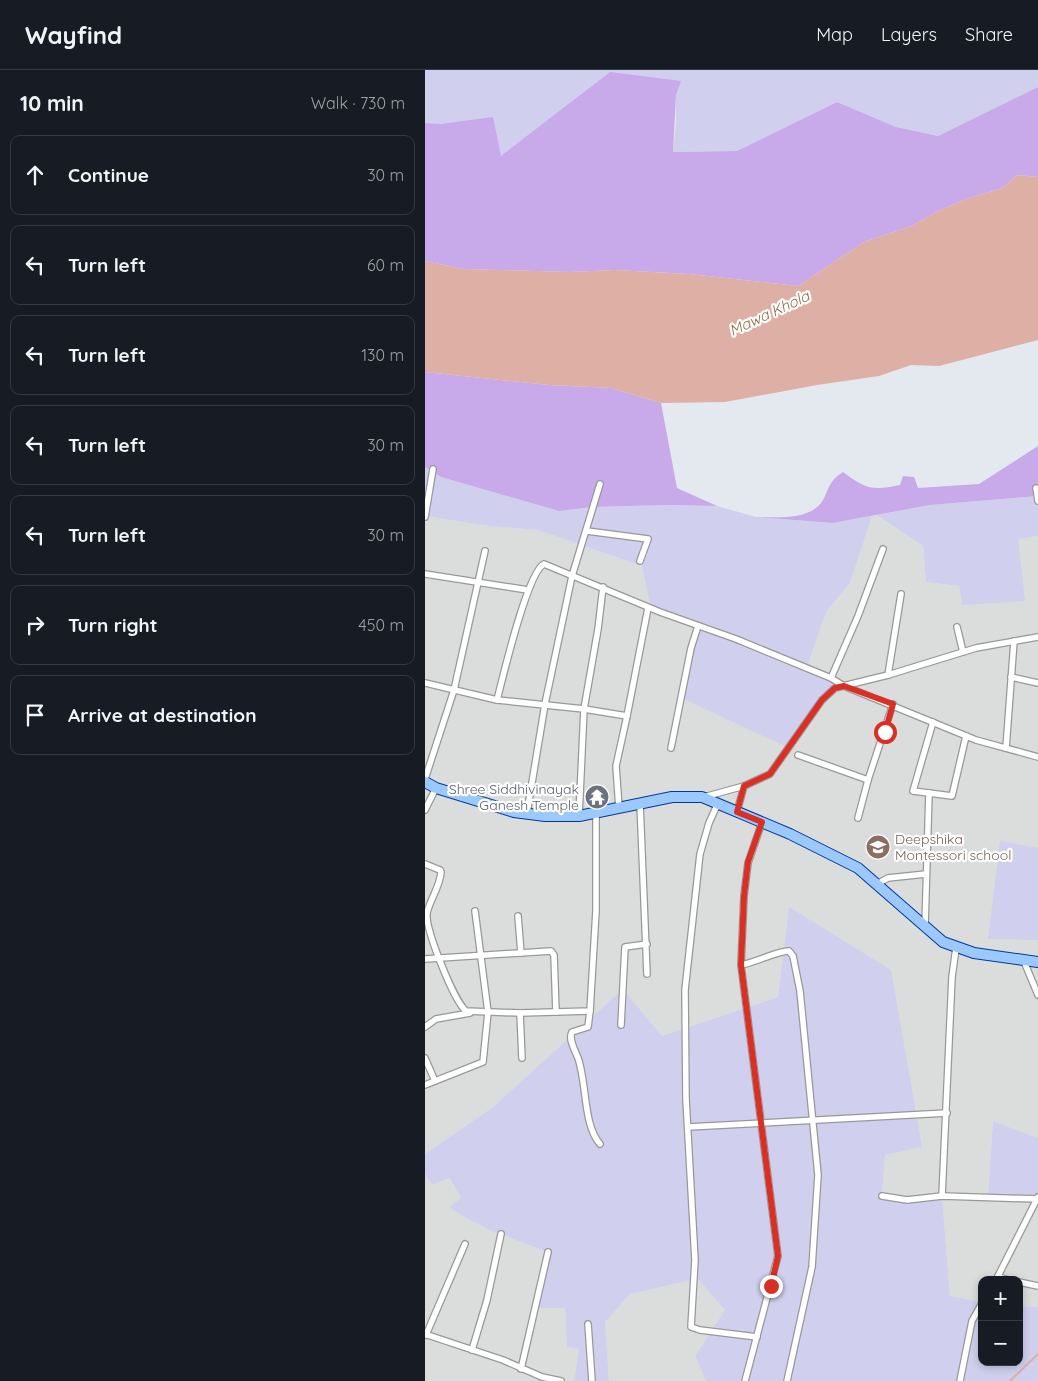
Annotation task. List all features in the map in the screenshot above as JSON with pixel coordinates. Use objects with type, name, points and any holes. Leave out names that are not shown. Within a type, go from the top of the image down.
[{"type":"main road","points":[[425,781],[436,788],[514,812],[527,813],[579,816],[672,796],[702,797],[762,822],[858,868],[924,928],[943,942],[974,953],[1038,962]]},
{"type":"street","points":[[425,517],[433,469]]},
{"type":"street","points":[[527,813],[545,704],[572,576],[600,484]]},
{"type":"street","points":[[1036,488],[1038,501]]},
{"type":"street","points":[[587,531],[648,539],[641,561]]},
{"type":"street","points":[[831,678],[858,616],[883,549]]},
{"type":"street","points":[[425,781],[454,690],[476,583],[485,551]]},
{"type":"street","points":[[497,700],[528,590],[539,567],[544,564],[603,587],[648,608],[736,639],[966,736],[1038,757]]},
{"type":"street","points":[[425,574],[528,590]]},
{"type":"street","points":[[579,816],[584,709],[599,629],[603,587]]},
{"type":"street","points":[[888,676],[901,594]]},
{"type":"street","points":[[619,808],[616,766],[648,608]]},
{"type":"street","points":[[671,748],[691,648],[698,626]]},
{"type":"street","points":[[957,627],[963,652]]},
{"type":"street","points":[[702,797],[744,786],[770,774],[822,700],[835,688],[888,676],[963,652],[1038,637]]},
{"type":"street","points":[[1006,748],[1014,641]]},
{"type":"street","points":[[1011,677],[1038,682]]},
{"type":"street","points":[[425,683],[497,700],[545,704],[627,716]]},
{"type":"street","points":[[858,818],[867,780],[893,704]]},
{"type":"street","points":[[933,722],[913,791],[952,796],[966,736]]},
{"type":"street","points":[[797,755],[867,780]]},
{"type":"street","points":[[737,812],[744,786]]},
{"type":"street","points":[[425,810],[436,788]]},
{"type":"street","points":[[924,928],[929,793]]},
{"type":"street","points":[[640,803],[647,974]]},
{"type":"street","points":[[718,803],[709,823],[700,854],[685,990],[688,1127],[695,1260],[691,1327],[700,1330],[757,1337]]},
{"type":"street","points":[[597,813],[596,911],[590,1011],[588,1026],[573,1032],[571,1039],[579,1062],[592,1133],[601,1144]]},
{"type":"street","points":[[745,1381],[778,1256],[741,965],[744,896],[748,862],[762,822]]},
{"type":"street","points":[[425,864],[441,872],[427,912],[426,923],[439,959],[465,1011],[520,1013],[590,1011]]},
{"type":"street","points":[[877,884],[888,878],[926,874]]},
{"type":"street","points":[[425,1085],[483,1062],[488,1012],[475,911]]},
{"type":"street","points":[[518,916],[521,953]]},
{"type":"street","points":[[621,1025],[625,947],[647,944]]},
{"type":"street","points":[[942,1196],[951,995],[956,948]]},
{"type":"street","points":[[741,965],[755,962],[783,950],[789,951],[793,956],[800,991],[811,1120],[818,1175],[812,1267],[787,1381]]},
{"type":"street","points":[[425,959],[482,954],[553,953],[556,1012]]},
{"type":"street","points":[[1023,959],[1038,995]]},
{"type":"street","points":[[425,1027],[436,1019],[478,1012]]},
{"type":"street","points":[[520,1013],[522,1058]]},
{"type":"street","points":[[425,1058],[435,1081]]},
{"type":"street","points":[[688,1127],[947,1113]]},
{"type":"street","points":[[882,1196],[907,1200],[942,1196],[1037,1198],[998,1276]]},
{"type":"street","points":[[472,1350],[487,1300],[501,1234]]},
{"type":"street","points":[[465,1244],[426,1334],[503,1360],[521,1369],[561,1381]]},
{"type":"street","points":[[521,1369],[548,1252]]},
{"type":"street","points":[[1023,1283],[1038,1286]]},
{"type":"street","points":[[960,1381],[972,1322],[978,1311]]},
{"type":"street","points":[[588,1324],[592,1381]]},
{"type":"shaded area","points":[[425,70],[1038,70],[1038,87],[938,136],[896,127],[837,102],[737,151],[673,152],[676,95],[610,72],[501,157],[441,124],[425,123]]},
{"type":"shaded area","points":[[610,72],[681,81],[676,95],[673,152],[737,151],[837,102],[896,127],[938,136],[1038,87],[1038,177],[1017,175],[1003,188],[966,199],[936,212],[912,226],[864,242],[798,286],[689,274],[615,270],[571,272],[463,269],[425,261],[425,123],[441,124],[493,117],[501,156]]},
{"type":"shaded area","points":[[425,372],[549,385],[611,388],[661,403],[677,488],[717,506],[593,507],[559,511],[441,477],[425,467]]},
{"type":"shaded area","points":[[1038,446],[1038,496],[930,505],[833,523],[756,517],[783,517],[810,512],[823,500],[832,481],[843,472],[857,482],[876,488],[900,485],[903,476],[914,477],[918,488],[979,484]]},
{"type":"shaded area","points":[[425,467],[441,477],[559,511],[593,507],[667,505],[717,506],[756,517],[833,523],[872,516],[850,583],[826,612],[807,666],[832,677],[833,693],[791,749],[684,699],[700,624],[650,605],[642,566],[538,530],[489,526],[425,516]]},
{"type":"shaded area","points":[[1038,496],[1038,536],[1018,539],[1025,601],[962,605],[959,586],[926,582],[923,546],[877,515],[930,505]]},
{"type":"shaded area","points":[[877,515],[923,546],[926,582],[959,586],[962,604],[1018,538],[1038,536],[1038,1138],[993,1121],[988,1197],[1038,1205],[1038,1307],[1023,1306],[1023,1276],[978,1276],[978,1301],[950,1296],[942,1196],[907,1200],[882,1196],[885,1155],[922,1147],[789,907],[778,997],[662,1036],[623,989],[493,1107],[425,1154],[425,516],[489,526],[538,530],[642,566],[650,605],[700,624],[823,704],[833,693],[806,666],[826,612],[850,583],[872,516]]},
{"type":"shaded area","points":[[1000,841],[1038,848],[1038,940],[988,939]]},
{"type":"shaded area","points":[[789,907],[891,970],[922,1147],[885,1155],[882,1196],[907,1200],[942,1196],[950,1296],[978,1301],[978,1366],[1023,1366],[1023,1306],[1038,1307],[1038,1381],[706,1381],[695,1356],[725,1310],[698,1279],[630,1294],[605,1322],[609,1381],[574,1381],[579,1349],[567,1347],[565,1308],[535,1308],[548,1252],[487,1229],[456,1212],[450,1207],[461,1198],[449,1178],[432,1185],[425,1174],[425,1154],[493,1107],[623,989],[662,1036],[778,997]]},
{"type":"shaded area","points":[[993,1121],[1038,1138],[1038,1205],[988,1197]]},
{"type":"shaded area","points":[[425,1174],[432,1185],[448,1178],[461,1198],[456,1212],[487,1229],[548,1252],[535,1308],[565,1307],[567,1347],[579,1349],[574,1381],[425,1381]]},
{"type":"shaded area","points":[[699,1279],[725,1310],[695,1356],[706,1381],[609,1381],[605,1322],[630,1294]]},
{"type":"water","name":"Mawa Khola","points":[[1017,175],[1038,177],[1038,340],[939,366],[911,365],[879,376],[725,402],[661,403],[611,388],[549,385],[425,372],[425,261],[463,269],[571,272],[615,270],[689,274],[798,286],[864,242],[912,226],[936,212],[966,199],[1003,188]]},
{"type":"waterway","points":[[1010,1381],[1038,1354]]},
{"type":"place","name":"Shree Siddhivinayak Ganesh Temple","points":[[597,797]]},
{"type":"place","name":"Deepshika Montessori school","points":[[878,847]]},
{"type":"route","points":[[771,1286],[778,1256],[741,965],[744,896],[748,862],[762,822],[737,812],[744,786],[765,778],[770,774],[822,700],[835,688],[844,686],[893,704],[885,732]]}]
